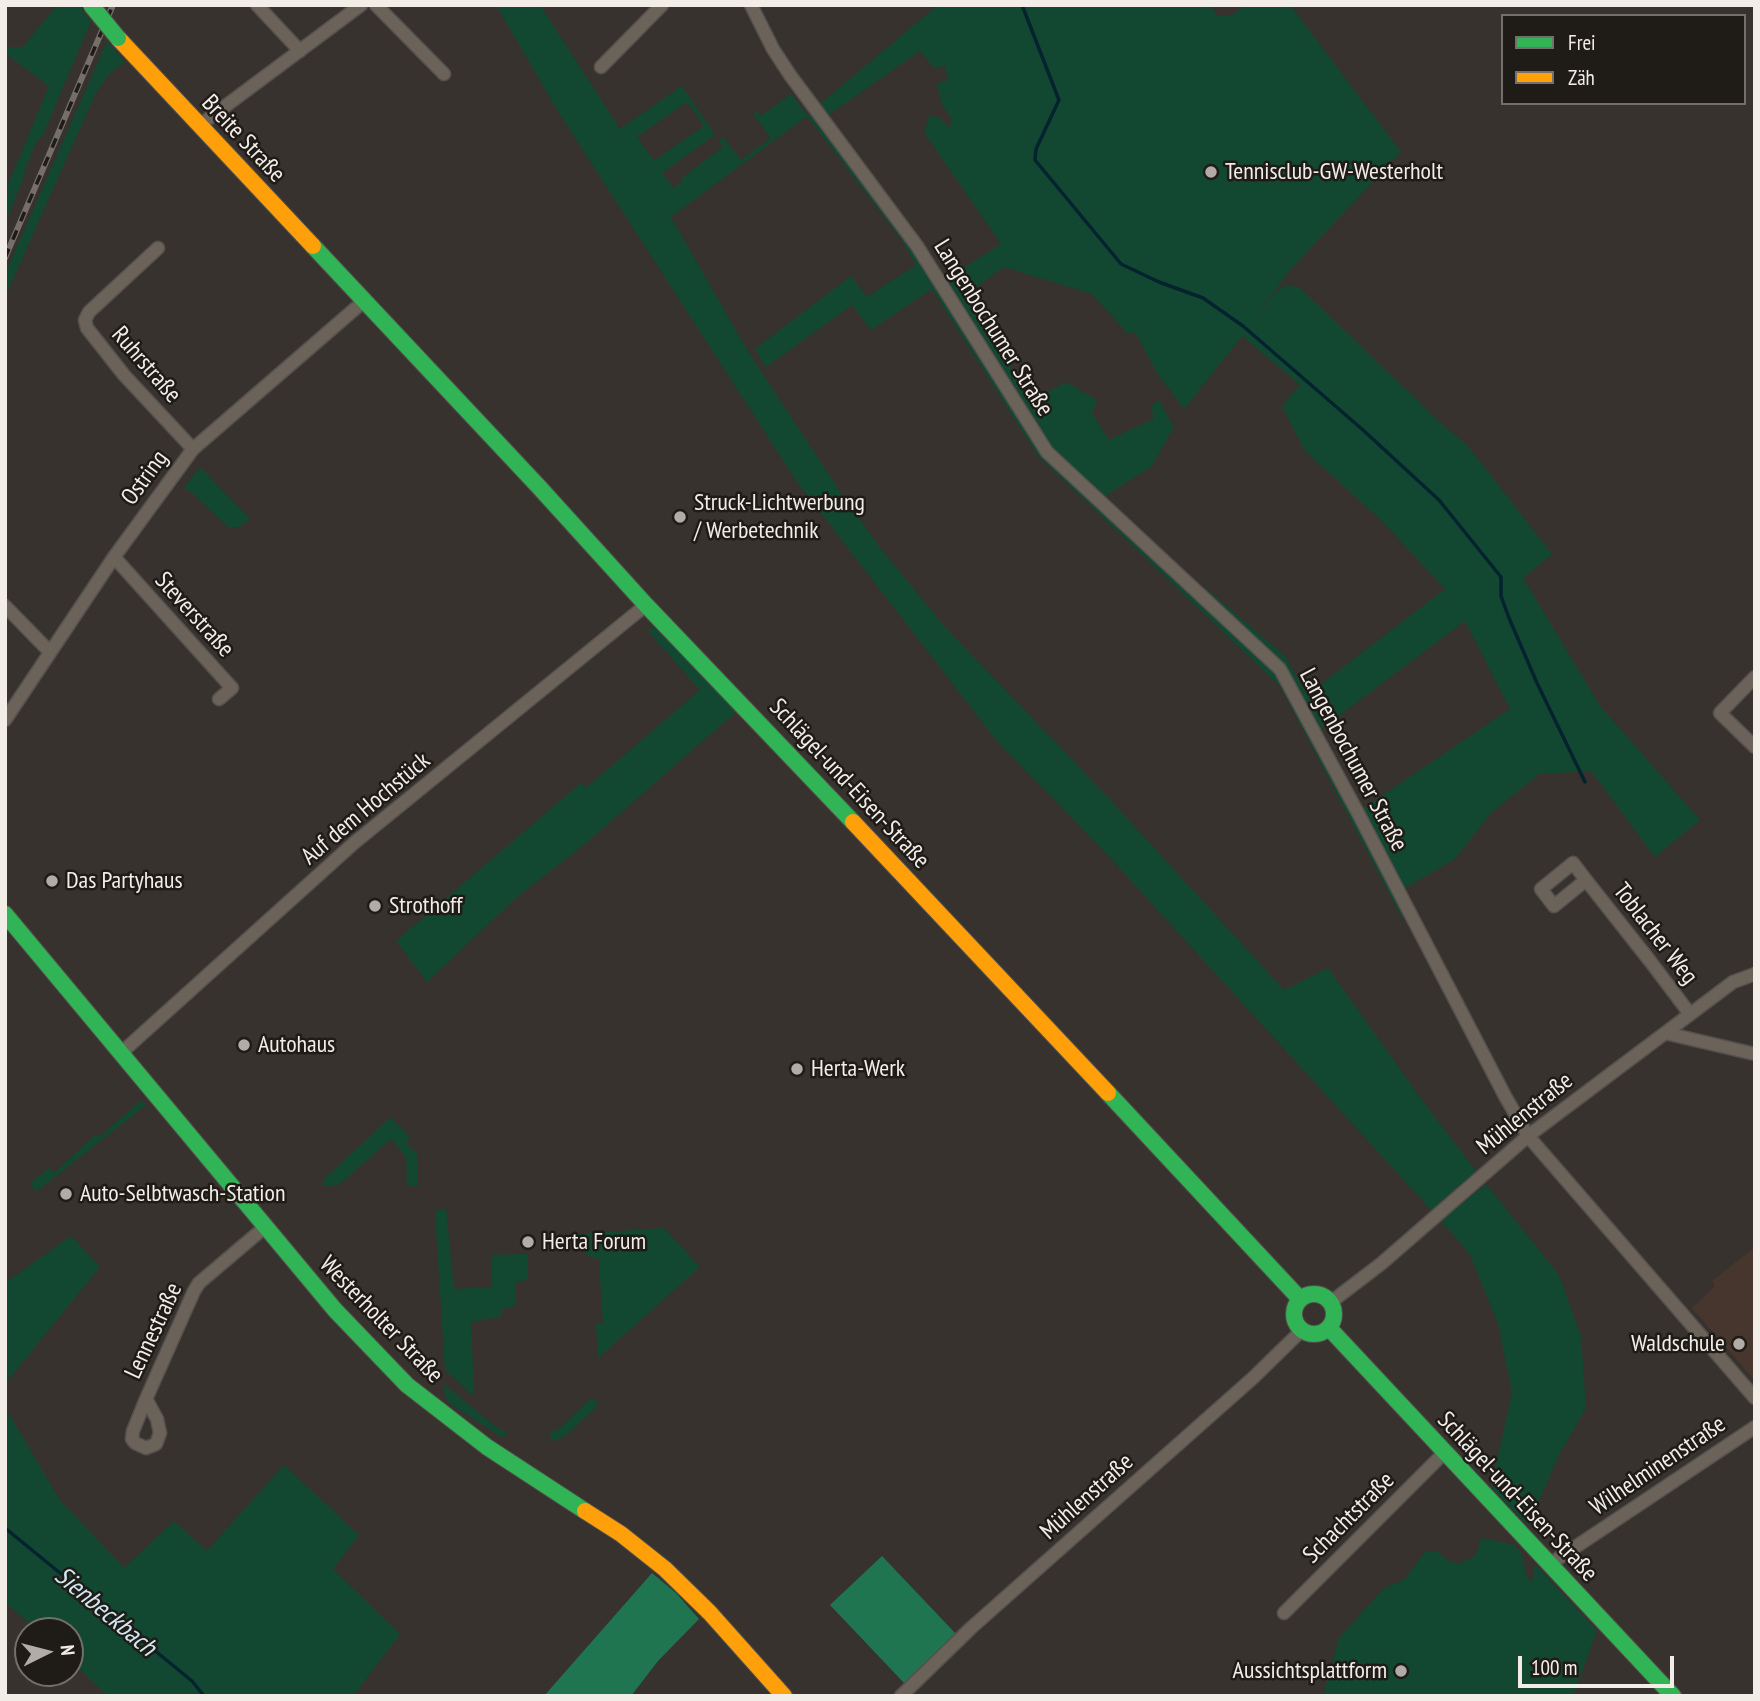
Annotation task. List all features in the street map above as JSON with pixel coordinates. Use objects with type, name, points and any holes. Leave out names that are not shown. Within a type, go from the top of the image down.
[{"type":"street","name":"Breite Straße","points":[[91,5],[118,38],[364,301]]},
{"type":"street","points":[[257,5],[300,51]]},
{"type":"street","points":[[200,125],[362,5]]},
{"type":"street","points":[[376,5],[444,74]]},
{"type":"street","points":[[601,67],[662,5]]},
{"type":"street","name":"Langenbochumer Straße","points":[[751,5],[773,49],[790,75],[917,246],[1047,452],[1280,669],[1528,1136],[1755,1398]]},
{"type":"street","name":"Ruhrstraße","points":[[158,248],[89,312],[85,320],[87,328],[124,375],[192,449]]},
{"type":"street","name":"Ostring","points":[[5,720],[114,556],[192,449],[364,301]]},
{"type":"street","name":"Schlägel-und-Eisen-Straße","points":[[364,301],[646,605],[802,767],[1300,1299]]},
{"type":"street","name":"Steverstraße","points":[[114,556],[232,688],[219,699]]},
{"type":"street","name":"Auf dem Hochstück","points":[[121,1053],[354,843],[646,605]]},
{"type":"street","points":[[5,606],[50,652]]},
{"type":"street","points":[[1755,677],[1720,712],[1755,747]]},
{"type":"street","name":"Toblacher Weg","points":[[1586,880],[1690,1014]]},
{"type":"street","name":"Westerholter Straße","points":[[5,914],[335,1310],[407,1385],[487,1447],[621,1534],[665,1569],[710,1613],[784,1696]]},
{"type":"street","name":"Mühlenstraße","points":[[1331,1302],[1382,1263],[1528,1136],[1733,982],[1755,974]]},
{"type":"street","points":[[1665,1033],[1755,1054]]},
{"type":"street","name":"Lennestraße","points":[[146,1399],[199,1283],[265,1227]]},
{"type":"street","points":[[1312,1293],[1331,1302],[1335,1315],[1329,1328],[1316,1334],[1302,1331],[1294,1315],[1294,1309],[1300,1299],[1312,1293]]},
{"type":"street","name":"Schlägel-und-Eisen-Straße","points":[[1329,1328],[1673,1696]]},
{"type":"street","name":"Mühlenstraße","points":[[901,1696],[971,1628],[1254,1377],[1302,1331]]},
{"type":"street","name":"Wilhelminenstraße","points":[[1550,1564],[1755,1427]]},
{"type":"street","name":"Schachtstraße","points":[[1284,1614],[1444,1453]]},
{"type":"shaded area","name":"Waldschule","points":[[1755,1247],[1755,1381],[1692,1308],[1715,1286],[1712,1281]]},
{"type":"green space","points":[[57,5],[63,9],[61,5],[78,5],[91,21],[43,135],[37,141],[25,169],[5,224],[5,192],[49,86],[5,53],[5,47],[23,47]]},
{"type":"green space","points":[[496,5],[540,5],[620,129],[682,86],[715,135],[662,173],[673,188],[723,147],[719,141],[723,137],[741,160],[771,138],[753,114],[757,111],[761,116],[791,94],[807,115],[938,5],[1210,5],[1218,16],[1231,16],[1245,5],[1290,5],[1401,152],[1290,270],[1251,324],[1276,292],[1286,285],[1299,287],[1467,445],[1552,554],[1523,578],[1600,706],[1700,820],[1655,857],[1591,771],[1539,774],[1490,814],[1455,859],[1400,891],[1411,913],[1402,918],[1280,686],[1038,456],[932,289],[871,330],[852,305],[766,367],[755,349],[851,276],[867,297],[916,265],[901,239],[807,116],[671,217],[749,353],[841,493],[881,549],[944,626],[1104,793],[1284,990],[1328,968],[1476,1171],[1431,1210],[1102,849],[996,740],[797,482],[557,110]],"holes":[[[920,51],[934,68],[945,66],[948,80],[937,83],[941,102],[952,120],[948,128],[942,119],[930,115],[924,132],[1001,244],[940,283],[824,118]],[[687,102],[704,126],[654,161],[637,137]],[[1004,267],[1092,294],[1128,334],[1135,332],[1157,373],[1184,409],[1242,336],[1300,385],[1282,406],[1305,451],[1383,522],[1445,589],[1307,695],[1285,656],[1207,589],[1200,596],[1099,500],[1152,466],[1174,427],[1159,400],[1152,405],[1153,419],[1109,440],[1092,413],[1097,400],[1066,382],[1031,401],[968,293]],[[1465,621],[1510,709],[1358,812],[1316,733]]]},
{"type":"green space","points":[[107,41],[125,62],[111,72],[96,93],[5,297],[5,274]]},
{"type":"green space","points":[[200,467],[250,519],[239,527],[229,528],[184,488]]},
{"type":"green space","points":[[653,628],[661,631],[736,712],[585,844],[516,898],[427,982],[396,941],[581,783],[586,788],[700,690],[647,630]]},
{"type":"green space","points":[[142,1100],[146,1105],[36,1192],[30,1183],[49,1168],[54,1173],[96,1134],[99,1137]]},
{"type":"green space","points":[[391,1117],[410,1138],[406,1142],[417,1154],[418,1185],[407,1185],[406,1157],[391,1139],[342,1182],[322,1186],[324,1179]]},
{"type":"green space","points":[[1486,1184],[1559,1275],[1581,1336],[1586,1408],[1558,1457],[1528,1526],[1491,1488],[1512,1393],[1498,1323],[1469,1253],[1441,1221]]},
{"type":"green space","points":[[446,1208],[454,1289],[492,1287],[492,1255],[528,1254],[528,1280],[516,1282],[516,1305],[502,1309],[502,1316],[471,1322],[474,1397],[445,1370],[435,1211]]},
{"type":"green space","points":[[664,1228],[700,1267],[598,1358],[596,1324],[603,1324],[599,1259],[590,1257],[575,1245],[576,1234]]},
{"type":"green space","points":[[71,1236],[100,1267],[5,1384],[5,1283]]},
{"type":"green space","points":[[444,1384],[496,1427],[507,1432],[503,1438],[449,1403],[445,1397]]},
{"type":"green space","points":[[590,1399],[597,1401],[598,1406],[566,1435],[555,1441],[551,1440],[550,1433],[560,1428]]},
{"type":"green space","points":[[5,1407],[59,1499],[124,1568],[174,1521],[207,1551],[284,1465],[359,1535],[333,1569],[400,1634],[353,1696],[108,1696],[84,1673],[84,1617],[22,1617],[5,1603]]},
{"type":"green space","points":[[1482,1538],[1515,1545],[1521,1552],[1526,1575],[1532,1583],[1535,1564],[1597,1631],[1573,1696],[1323,1696],[1339,1638],[1384,1588],[1405,1579],[1425,1552],[1438,1552],[1449,1562],[1460,1563],[1475,1556]]},
{"type":"green space","points":[[882,1556],[957,1635],[905,1684],[830,1605]]},
{"type":"green space","points":[[652,1573],[676,1593],[699,1619],[658,1661],[631,1696],[544,1696]]},
{"type":"waterway","points":[[1022,5],[1059,100],[1036,149],[1035,160],[1121,264],[1203,298],[1243,326],[1439,500],[1501,577],[1501,596],[1509,618],[1585,782]]},
{"type":"waterway","name":"Sienbeckbach","points":[[5,1528],[192,1681],[204,1696]]},
{"type":"railway","points":[[5,258],[113,5]]},
{"type":"traffic: fast","points":[[91,5],[118,38]]},
{"type":"traffic: fast","points":[[313,246],[646,605],[853,822]]},
{"type":"traffic: fast","points":[[5,914],[335,1310],[407,1385],[487,1447],[585,1511]]},
{"type":"traffic: fast","points":[[1108,1093],[1300,1299]]},
{"type":"traffic: fast","points":[[1314,1294],[1322,1295],[1328,1300],[1333,1306],[1334,1314],[1333,1322],[1328,1328],[1322,1333],[1314,1334],[1306,1333],[1300,1328],[1295,1322],[1294,1314],[1295,1306],[1300,1300],[1306,1295],[1314,1294]]},
{"type":"traffic: fast","points":[[1329,1328],[1673,1696]]},
{"type":"traffic: slow","points":[[118,38],[313,246]]},
{"type":"traffic: slow","points":[[853,822],[1108,1093]]},
{"type":"traffic: slow","points":[[585,1511],[621,1534],[665,1569],[710,1613],[784,1696]]},
{"type":"place","name":"Tennisclub-GW-Westerholt","points":[[1211,172]]},
{"type":"place","name":"Struck-Lichtwerbung / Werbetechnik","points":[[680,517]]},
{"type":"place","name":"Das Partyhaus","points":[[52,881]]},
{"type":"place","name":"Strothoff","points":[[375,906]]},
{"type":"place","name":"Autohaus","points":[[244,1045]]},
{"type":"place","name":"Herta-Werk","points":[[797,1069]]},
{"type":"place","name":"Auto-Selbtwasch-Station","points":[[66,1194]]},
{"type":"place","name":"Herta Forum","points":[[528,1242]]},
{"type":"place","name":"Waldschule","points":[[1739,1344]]},
{"type":"place","name":"Aussichtsplattform","points":[[1401,1671]]}]
